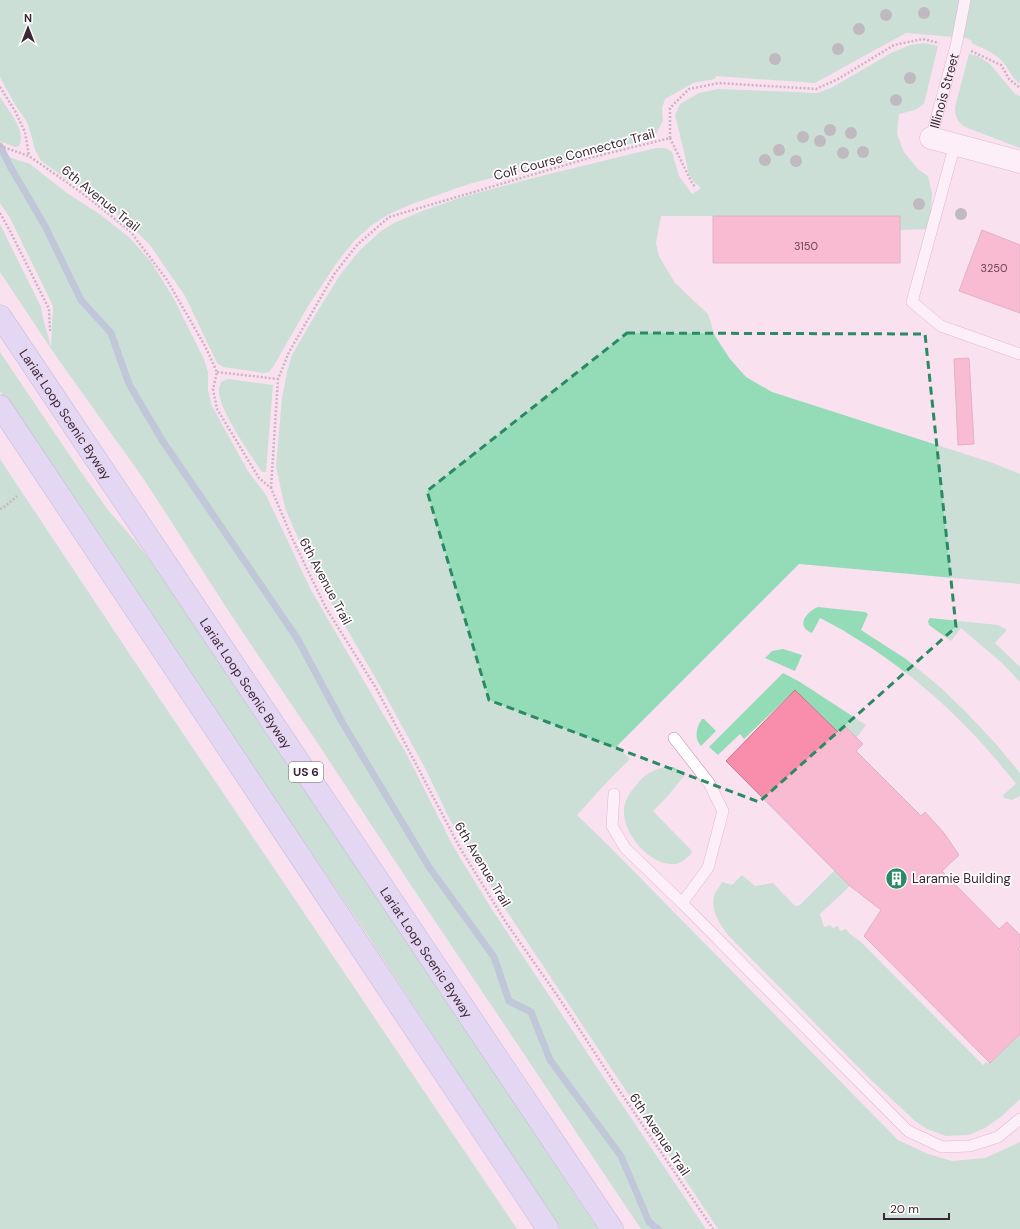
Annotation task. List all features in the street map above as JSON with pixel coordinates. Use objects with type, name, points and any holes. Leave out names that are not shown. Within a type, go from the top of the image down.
[{"type":"highway","name":"Lariat Loop Scenic Byway","points":[[0,316],[612,1229]]},
{"type":"highway","points":[[0,406],[548,1229]]},
{"type":"street","name":"Illinois Street","points":[[931,138],[1020,162]]},
{"type":"lane","name":"Illinois Street","points":[[931,138],[956,46],[965,0]]},
{"type":"lane","points":[[955,144],[912,302],[941,326],[1020,354]]},
{"type":"lane","points":[[674,738],[709,783],[724,811],[708,868],[682,903]]},
{"type":"lane","points":[[614,794],[612,826],[625,848],[682,903],[908,1131],[942,1146],[970,1146],[998,1137],[1020,1120]]},
{"type":"path","name":"Colf Course Connector Trail","points":[[278,379],[289,352],[334,273],[357,245],[389,217],[588,158],[670,138],[670,108],[689,89],[719,83],[816,89],[838,79],[894,45],[923,40],[956,46],[972,51],[1001,65],[1009,79],[1020,88]]},
{"type":"path","points":[[0,86],[15,111],[25,132],[29,156]]},
{"type":"path","points":[[670,138],[695,187]]},
{"type":"path","name":"6th Avenue Trail","points":[[0,146],[29,156],[82,193],[130,231],[167,280],[205,346],[217,372],[213,389],[217,409],[259,478],[271,488]]},
{"type":"path","points":[[0,213],[49,309],[50,331]]},
{"type":"path","points":[[217,372],[278,379]]},
{"type":"path","name":"6th Avenue Trail","points":[[278,379],[271,488],[292,538],[326,608],[376,688],[460,848],[508,924],[713,1229]]},
{"type":"path","points":[[0,509],[17,496]]},
{"type":"highlighted area","points":[[627,333],[925,334],[956,627],[759,802],[489,700],[427,491]]},
{"type":"green space","points":[[0,0],[1020,0],[1020,84],[1014,79],[999,58],[987,50],[971,43],[972,41],[966,38],[906,33],[815,83],[716,76],[715,79],[693,83],[665,99],[662,108],[663,121],[656,134],[646,140],[469,184],[412,204],[389,214],[372,225],[354,241],[336,264],[307,308],[273,367],[269,372],[264,373],[223,367],[217,363],[185,296],[150,245],[125,220],[41,161],[35,150],[27,122],[14,103],[0,77]]},
{"type":"green space","points":[[924,43],[938,46],[924,104],[915,110],[899,114],[897,134],[904,152],[918,169],[928,176],[932,193],[930,229],[900,230],[900,216],[661,216],[656,243],[659,256],[675,283],[708,314],[715,336],[730,359],[746,377],[772,392],[993,463],[1020,474],[1020,584],[799,564],[617,746],[630,759],[577,815],[898,1140],[928,1154],[952,1161],[985,1158],[1020,1142],[1020,1229],[718,1229],[504,907],[462,841],[426,770],[379,684],[311,568],[285,508],[276,467],[282,398],[292,355],[340,275],[359,251],[381,231],[394,223],[462,197],[656,148],[666,148],[672,152],[679,176],[692,194],[701,188],[689,175],[675,115],[680,104],[699,93],[718,89],[818,93],[833,87],[891,53],[910,45]]},
{"type":"green space","points":[[969,54],[978,56],[990,64],[1015,94],[1020,96],[1020,148],[965,127],[957,118],[955,107]]},
{"type":"green space","points":[[0,97],[19,127],[21,140],[19,146],[15,147],[0,141]]},
{"type":"green space","points":[[0,154],[30,164],[67,193],[101,215],[130,238],[151,262],[173,297],[204,359],[208,372],[208,390],[212,406],[248,471],[266,495],[311,590],[407,755],[451,842],[493,911],[706,1229],[641,1229],[235,621],[145,481],[51,349],[0,272],[0,224],[41,307],[51,347],[53,306],[10,218],[0,203]]},
{"type":"green space","points":[[0,352],[108,510],[152,563],[312,798],[598,1229],[560,1229],[366,933],[0,391]]},
{"type":"green space","points":[[228,379],[273,385],[266,472],[262,472],[250,455],[235,431],[223,406],[219,387],[221,382]]},
{"type":"green space","points":[[0,459],[139,668],[517,1229],[0,1229]]},
{"type":"green space","points":[[818,607],[865,612],[868,614],[861,630],[906,659],[940,687],[966,712],[996,744],[1020,773],[1020,796],[1012,800],[1004,798],[1003,795],[1016,784],[999,763],[961,722],[920,684],[876,651],[848,633],[820,618],[812,633],[807,630],[804,627],[804,619],[810,612]]},
{"type":"green space","points":[[930,618],[998,625],[1006,629],[1006,631],[995,643],[1020,667],[1020,682],[1003,664],[961,628],[951,641],[929,625],[928,621]]},
{"type":"green space","points":[[783,649],[802,655],[795,671],[765,658],[772,651]]},
{"type":"green space","points":[[783,673],[800,682],[866,725],[856,738],[846,727],[840,734],[795,690],[744,739],[740,734],[718,755],[709,747]]},
{"type":"green space","points":[[702,719],[704,719],[716,731],[701,746],[697,740],[697,733],[698,726]]},
{"type":"green space","points":[[665,767],[673,767],[686,774],[653,811],[692,851],[686,859],[676,864],[657,860],[640,847],[633,838],[625,818],[624,809],[626,802],[635,787],[650,773]]},
{"type":"green space","points":[[835,870],[850,886],[820,914],[824,927],[830,925],[833,928],[838,926],[840,931],[846,929],[860,941],[983,1065],[986,1062],[990,1063],[1020,1034],[1020,1099],[1002,1116],[985,1128],[969,1135],[946,1136],[927,1129],[915,1121],[869,1078],[728,935],[716,916],[713,899],[722,882],[732,885],[742,875],[755,886],[773,883],[795,906],[800,905]]},
{"type":"building","points":[[713,216],[900,216],[900,263],[713,263]]},
{"type":"building","points":[[982,230],[1020,245],[1020,313],[959,291]]},
{"type":"building","points":[[969,358],[974,444],[958,445],[954,359]]},
{"type":"building","name":"Laramie Building","points":[[795,690],[840,734],[846,727],[863,744],[856,751],[921,816],[925,812],[944,833],[959,855],[942,871],[999,929],[1007,922],[1020,935],[1020,947],[1018,949],[1020,951],[1020,1034],[990,1063],[864,936],[881,910],[850,886],[726,761]]},
{"type":"waterway","points":[[0,146],[45,226],[81,300],[111,333],[129,384],[162,440],[297,638],[342,722],[429,867],[494,957],[509,1001],[531,1012],[550,1060],[621,1156],[649,1222],[658,1229]]},
{"type":"place","name":"Laramie Building","points":[[896,878]]}]
